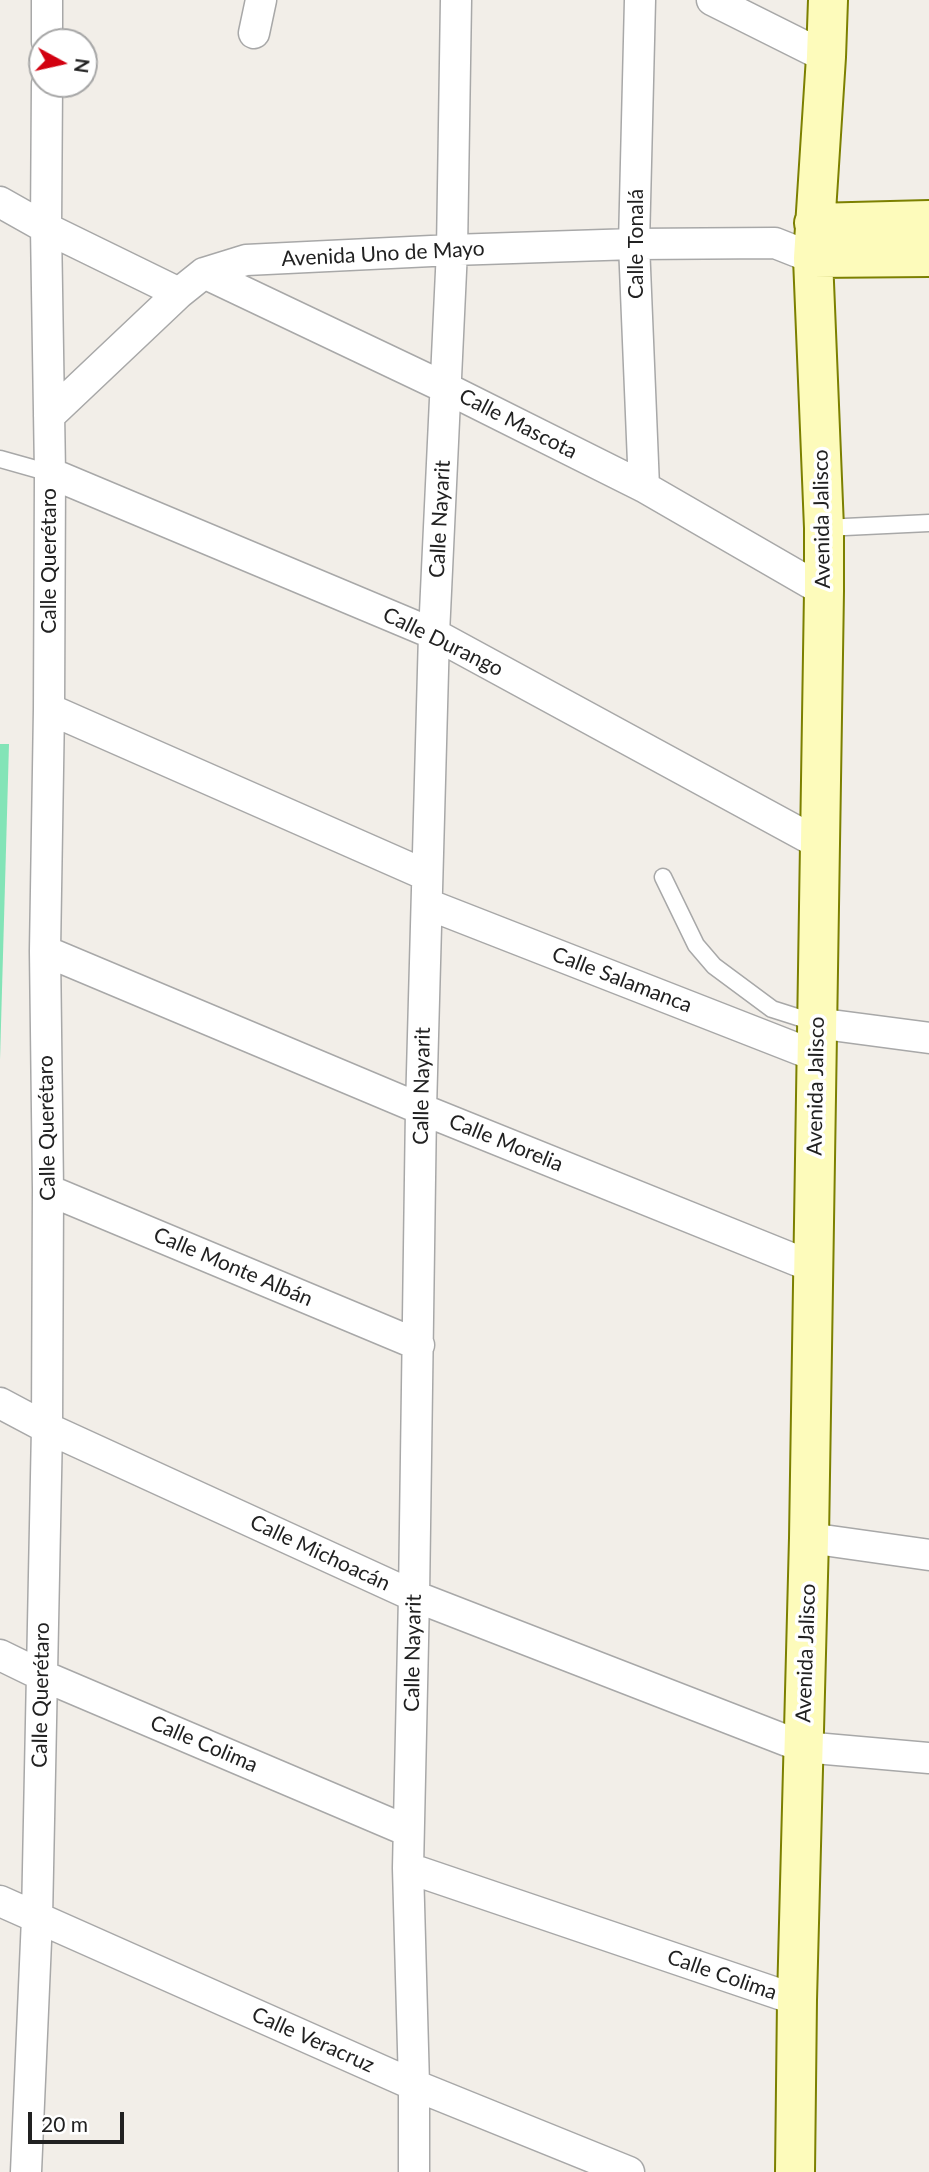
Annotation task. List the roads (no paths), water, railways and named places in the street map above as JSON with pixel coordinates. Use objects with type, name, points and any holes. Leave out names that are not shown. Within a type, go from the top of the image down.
[{"type":"main road","name":"Avenida Jalisco","points":[[795,2172],[809,1538],[824,591],[813,240],[827,57],[828,0]]},
{"type":"main road","name":"Avenida Uno de Mayo","points":[[813,240],[929,220]]},
{"type":"main road","name":"Avenida Uno de Mayo","points":[[813,240],[929,257]]},
{"type":"street","points":[[47,0],[47,28]]},
{"type":"street","points":[[254,33],[261,0]]},
{"type":"street","name":"Calle Nayarit","points":[[414,2172],[408,1831],[427,889],[434,634],[452,250],[456,0]]},
{"type":"street","name":"Calle Tonalá","points":[[640,0],[634,244],[644,487]]},
{"type":"street","points":[[712,0],[827,57]]},
{"type":"street","name":"Calle Querétaro","points":[[34,2169],[47,1428],[45,951],[50,473],[47,98]]},
{"type":"street","points":[[0,202],[46,228],[179,293]]},
{"type":"street","name":"Avenida Uno de Mayo","points":[[49,416],[179,293],[204,274],[246,260],[452,250],[813,240]]},
{"type":"street","name":"Calle Mascota","points":[[204,274],[446,388],[644,487],[824,591]]},
{"type":"street","name":"Calle Durango","points":[[50,473],[434,634],[820,844]]},
{"type":"street","name":"Calle Salamanca","points":[[49,709],[427,889],[816,1040],[929,1038]]},
{"type":"street","name":"Calle Morelia","points":[[45,951],[422,1109],[813,1266]]},
{"type":"street","name":"Calle Monte Albán","points":[[48,1190],[418,1345]]},
{"type":"street","name":"Calle Michoacán","points":[[0,1403],[47,1428],[414,1596],[803,1747],[929,1758]]},
{"type":"street","points":[[809,1538],[929,1555]]},
{"type":"street","name":"Calle Colima","points":[[0,1655],[41,1675],[408,1831]]},
{"type":"street","name":"Calle Colima","points":[[408,1868],[797,2000]]},
{"type":"street","name":"Calle Veracruz","points":[[0,1900],[414,2085],[577,2162],[629,2172]]},
{"type":"lane","points":[[0,459],[50,473]]},
{"type":"lane","points":[[824,528],[929,523]]},
{"type":"lane","points":[[663,877],[696,945],[714,966],[816,1040]]}]
